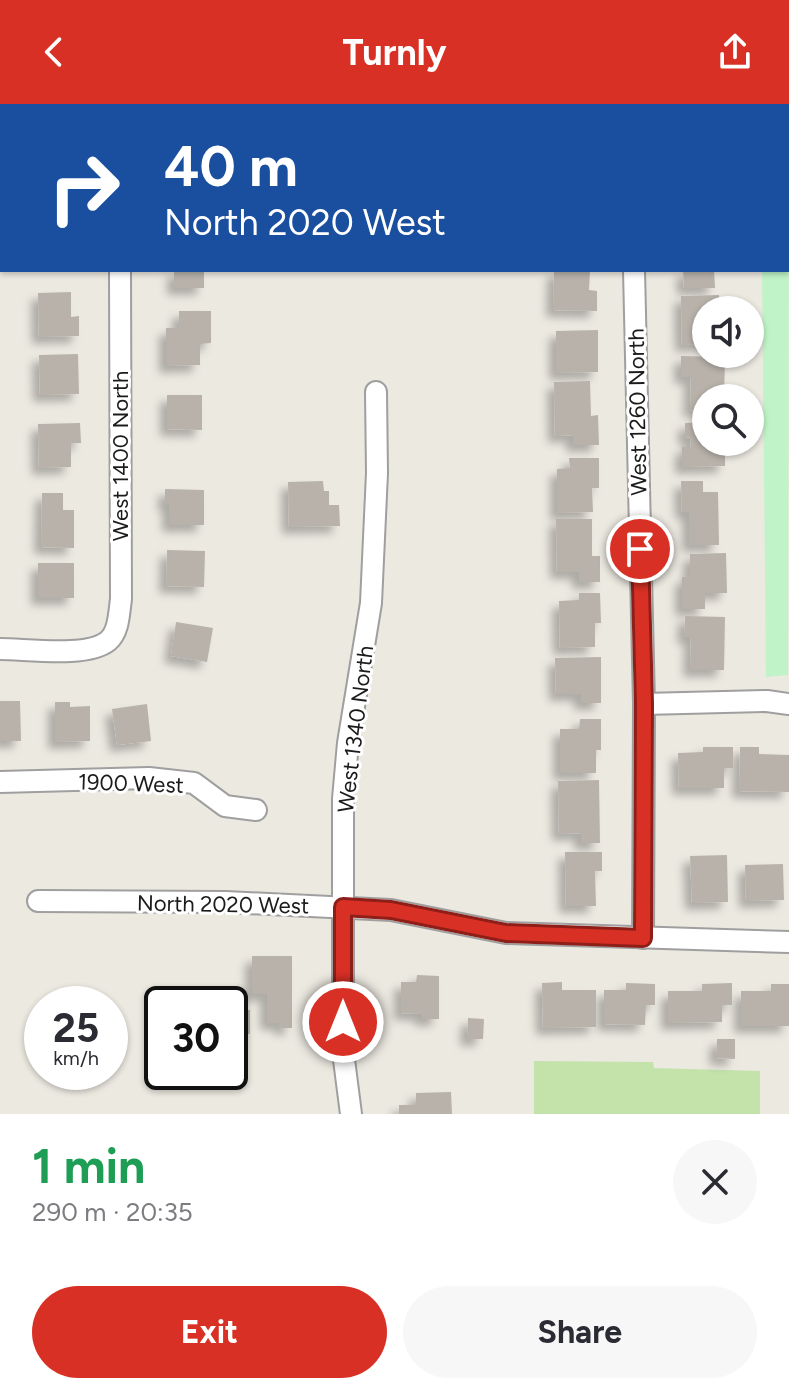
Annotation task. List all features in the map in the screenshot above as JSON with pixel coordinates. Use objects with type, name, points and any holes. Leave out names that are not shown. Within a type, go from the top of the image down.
[{"type":"street","name":"West 1400 North","points":[[0,649],[90,650],[109,640],[118,624],[121,599],[120,272]]},
{"type":"street","name":"West 1260 North","points":[[634,272],[644,704],[643,938]]},
{"type":"street","name":"West 1340 North","points":[[351,1114],[343,1052],[343,799],[348,743],[372,589],[377,473],[376,392]]},
{"type":"street","points":[[644,704],[767,701],[789,704]]},
{"type":"street","name":"1900 West","points":[[0,782],[149,778],[194,783],[225,806],[256,810]]},
{"type":"street","name":"North 2020 West","points":[[38,901],[226,902],[343,907],[391,910],[506,933],[789,942]]},
{"type":"green space","points":[[762,272],[789,272],[788,675],[766,677]]},
{"type":"green space","points":[[534,1061],[653,1062],[654,1068],[760,1071],[760,1114],[534,1114]]},
{"type":"building","points":[[174,272],[204,272],[204,288],[174,288]]},
{"type":"building","points":[[554,272],[590,272],[589,290],[597,291],[597,311],[553,310]]},
{"type":"building","points":[[683,272],[714,272],[715,288],[684,288]]},
{"type":"building","points":[[71,292],[71,317],[79,316],[79,336],[39,337],[38,293]]},
{"type":"building","points":[[719,295],[692,296],[692,345],[682,345],[681,296]]},
{"type":"building","points":[[179,311],[211,311],[211,343],[200,344],[200,365],[166,366],[166,328],[179,328]]},
{"type":"building","points":[[598,330],[598,372],[556,373],[556,331]]},
{"type":"building","points":[[78,354],[79,394],[40,395],[39,355]]},
{"type":"building","points":[[681,356],[692,356],[692,368],[725,368],[724,384],[692,384],[692,410],[691,377],[681,377]]},
{"type":"building","points":[[590,381],[591,416],[598,415],[599,445],[573,445],[573,435],[555,436],[554,382]]},
{"type":"building","points":[[167,395],[202,395],[202,430],[167,429]]},
{"type":"building","points":[[80,423],[81,443],[71,443],[71,467],[39,468],[38,424]]},
{"type":"building","points":[[685,423],[692,423],[692,456],[725,456],[725,466],[682,467],[682,447],[691,447],[690,437],[685,438]]},
{"type":"building","points":[[569,458],[599,458],[599,488],[592,488],[593,512],[557,513],[557,469],[570,468]]},
{"type":"building","points":[[323,481],[324,491],[329,491],[329,505],[339,505],[340,526],[289,527],[288,482]]},
{"type":"building","points":[[681,481],[703,481],[703,492],[718,492],[719,545],[689,545],[689,512],[682,512]]},
{"type":"building","points":[[165,489],[204,490],[204,525],[169,525]]},
{"type":"building","points":[[42,493],[63,493],[63,510],[74,510],[74,548],[41,547]]},
{"type":"building","points":[[556,519],[592,519],[592,556],[600,556],[600,582],[579,582],[579,572],[557,572]]},
{"type":"building","points":[[167,550],[205,551],[204,587],[166,586]]},
{"type":"building","points":[[726,553],[727,593],[705,593],[705,609],[682,609],[682,577],[690,577],[690,554]]},
{"type":"building","points":[[38,563],[74,563],[74,598],[38,598]]},
{"type":"building","points":[[579,593],[600,593],[601,623],[595,623],[595,647],[560,648],[559,601],[579,600]]},
{"type":"building","points":[[685,616],[725,617],[724,670],[690,670],[691,637],[684,637]]},
{"type":"building","points":[[176,622],[213,628],[207,662],[171,656]]},
{"type":"building","points":[[601,657],[601,703],[581,703],[581,694],[556,694],[555,658]]},
{"type":"building","points":[[0,701],[20,701],[21,741],[0,741]]},
{"type":"building","points":[[55,702],[70,702],[70,707],[90,706],[90,741],[55,742]]},
{"type":"building","points":[[147,704],[151,741],[117,745],[112,709]]},
{"type":"building","points":[[580,719],[601,719],[601,750],[596,750],[596,773],[560,773],[560,729],[579,729]]},
{"type":"building","points":[[703,747],[733,747],[733,768],[724,768],[724,788],[679,788],[678,753],[703,752]]},
{"type":"building","points":[[740,747],[759,747],[759,754],[789,755],[789,792],[739,791]]},
{"type":"building","points":[[599,780],[600,843],[581,843],[581,833],[559,834],[558,781]]},
{"type":"building","points":[[565,852],[602,852],[602,871],[595,871],[596,906],[566,906]]},
{"type":"building","points":[[727,855],[728,902],[692,903],[690,856]]},
{"type":"building","points":[[783,864],[784,900],[746,901],[745,865]]},
{"type":"building","points":[[252,956],[292,956],[292,1028],[281,1028],[281,1023],[267,1023],[267,994],[252,994]]},
{"type":"building","points":[[417,975],[439,976],[439,1019],[422,1019],[422,1014],[401,1013],[401,982],[416,982]]},
{"type":"building","points":[[562,982],[562,990],[596,990],[596,1027],[543,1028],[542,983]]},
{"type":"building","points":[[626,983],[655,984],[655,1005],[646,1005],[645,1025],[604,1024],[604,990],[626,990]]},
{"type":"building","points":[[732,983],[732,1005],[722,1005],[722,1022],[668,1023],[668,991],[702,991],[702,984]]},
{"type":"building","points":[[771,984],[789,984],[789,1026],[741,1026],[741,991],[771,991]]},
{"type":"building","points":[[248,1010],[250,1010],[248,1034]]},
{"type":"building","points":[[468,1018],[484,1019],[483,1039],[467,1039]]},
{"type":"building","points":[[717,1039],[735,1039],[735,1059],[716,1058]]},
{"type":"building","points":[[451,1092],[452,1114],[399,1114],[399,1105],[416,1105],[416,1093]]},
{"type":"route","points":[[343,1022],[343,907],[391,910],[506,933],[643,938],[644,704],[640,549]]}]
